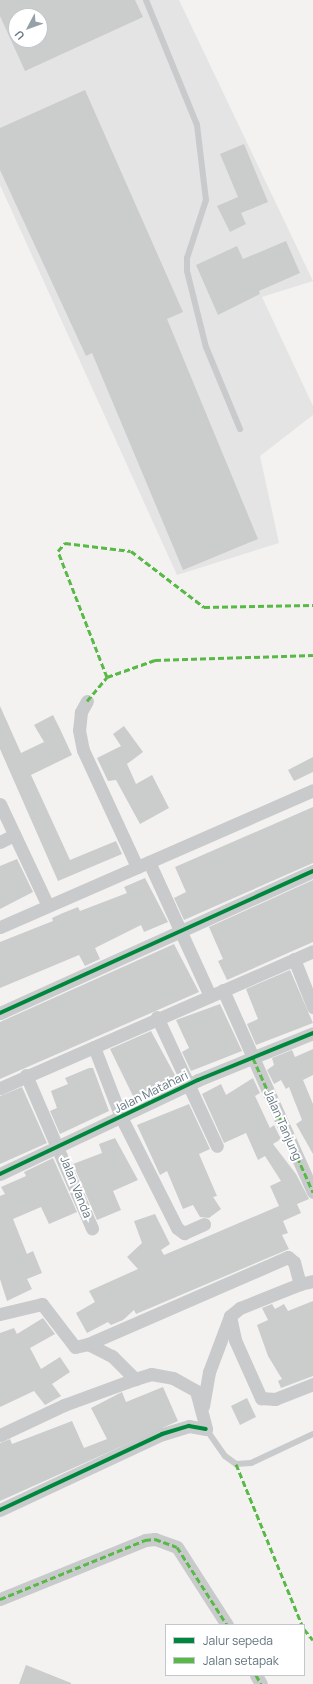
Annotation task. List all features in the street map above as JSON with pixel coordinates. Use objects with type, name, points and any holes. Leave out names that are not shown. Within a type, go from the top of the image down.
[{"type":"street","points":[[87,702],[81,712],[78,730],[83,750],[137,867]]},
{"type":"street","points":[[0,927],[47,904],[150,862],[313,790]]},
{"type":"street","points":[[0,804],[47,904]]},
{"type":"street","points":[[0,842],[14,835]]},
{"type":"street","points":[[150,862],[210,996]]},
{"type":"street","points":[[0,1013],[180,930],[313,871]]},
{"type":"street","points":[[0,1088],[26,1075],[94,1047],[157,1017],[210,996],[313,951]]},
{"type":"street","points":[[294,959],[313,1007]]},
{"type":"street","name":"Jalan Tanjung","points":[[224,990],[313,1192]]},
{"type":"street","points":[[157,1017],[187,1085],[217,1146]]},
{"type":"street","name":"Jalan Matahari","points":[[0,1174],[187,1085],[313,1033]]},
{"type":"street","points":[[94,1047],[121,1117],[177,1228],[184,1233],[204,1224]]},
{"type":"street","name":"Jalan Vanda","points":[[26,1075],[59,1146],[92,1228]]},
{"type":"street","points":[[0,1314],[42,1304],[68,1342],[75,1347],[88,1344],[288,1257],[294,1262],[300,1284]]},
{"type":"street","points":[[203,1406],[209,1372],[230,1316],[240,1308],[300,1284],[313,1281]]},
{"type":"street","points":[[230,1316],[235,1340],[261,1398],[275,1398],[313,1384]]},
{"type":"street","points":[[88,1344],[112,1356],[135,1379]]},
{"type":"street","points":[[0,1435],[64,1405],[151,1374],[173,1378],[196,1390],[203,1406],[206,1429],[189,1426],[162,1434],[0,1510]]},
{"type":"street","points":[[0,1599],[145,1540],[155,1539],[177,1547],[226,1624]]},
{"type":"lane","points":[[146,0],[198,125],[206,200],[187,258],[187,271],[206,347],[240,429]]},
{"type":"lane","points":[[206,1429],[225,1456],[236,1464],[251,1463],[313,1434]]},
{"type":"shaded area","points":[[0,0],[179,0],[313,281],[262,297],[313,406],[313,415],[260,456],[279,543],[177,575],[0,185]]},
{"type":"building","points":[[0,0],[135,0],[143,17],[25,71],[15,48],[48,48],[48,8],[8,8],[8,34],[0,16]]},
{"type":"building","points":[[85,90],[183,312],[167,319],[258,539],[183,570],[92,353],[86,356],[0,170],[0,128]]},
{"type":"building","points":[[244,144],[268,202],[241,213],[246,224],[230,232],[217,206],[238,197],[220,154]]},
{"type":"building","points":[[286,241],[300,273],[259,291],[260,294],[218,315],[196,265],[237,246],[243,259]]},
{"type":"building","points":[[0,706],[21,753],[44,742],[34,725],[53,715],[72,755],[31,775],[70,860],[116,841],[122,854],[58,881],[0,749]]},
{"type":"building","points":[[124,726],[143,752],[127,764],[136,784],[152,775],[169,808],[140,824],[116,780],[108,781],[97,758],[121,746],[113,734]]},
{"type":"building","points":[[313,757],[313,772],[294,781],[288,770]]},
{"type":"building","points":[[313,807],[313,863],[184,920],[174,898],[186,892],[175,867]]},
{"type":"building","points":[[17,859],[33,892],[0,909],[0,866]]},
{"type":"building","points":[[145,878],[168,922],[144,932],[141,925],[95,948],[100,959],[85,966],[79,955],[0,988],[0,942],[53,921],[52,918],[78,907],[80,911],[127,893],[124,887]]},
{"type":"building","points":[[313,880],[313,942],[227,980],[218,961],[223,959],[209,927]]},
{"type":"building","points":[[174,944],[199,992],[0,1079],[0,1022]]},
{"type":"building","points":[[290,970],[313,1023],[256,1045],[247,1024],[258,1019],[246,989]]},
{"type":"building","points":[[220,1004],[242,1051],[191,1071],[182,1052],[189,1048],[176,1020]]},
{"type":"building","points":[[151,1031],[177,1079],[134,1098],[110,1049]]},
{"type":"building","points":[[313,1049],[313,1075],[303,1080],[313,1104],[313,1154],[296,1124],[302,1120],[289,1087],[286,1089],[281,1080],[274,1084],[267,1070],[274,1065],[272,1058],[292,1050],[295,1057]]},
{"type":"building","points":[[89,1068],[93,1068],[109,1111],[60,1134],[50,1111],[57,1108],[51,1091],[68,1084],[65,1078]]},
{"type":"building","points":[[253,1078],[260,1093],[255,1096],[270,1128],[274,1125],[281,1139],[273,1144],[296,1174],[309,1199],[297,1204],[301,1213],[283,1221],[288,1233],[282,1235],[289,1249],[136,1314],[134,1310],[123,1320],[111,1325],[108,1322],[87,1333],[76,1313],[95,1302],[89,1291],[138,1269],[127,1257],[142,1243],[134,1221],[155,1214],[170,1244],[161,1250],[164,1255],[279,1206],[270,1186],[281,1181],[265,1156],[258,1160],[246,1133],[224,1143],[202,1094],[221,1084],[226,1095]]},
{"type":"building","points":[[22,1087],[47,1143],[0,1164],[0,1096]]},
{"type":"building","points":[[189,1104],[210,1149],[199,1154],[217,1196],[213,1197],[221,1209],[209,1218],[200,1217],[193,1205],[183,1209],[167,1171],[160,1175],[137,1125]]},
{"type":"building","points":[[115,1138],[138,1180],[113,1191],[121,1210],[97,1220],[73,1164],[102,1153],[99,1144]]},
{"type":"building","points":[[53,1158],[77,1212],[49,1224],[41,1207],[13,1219],[27,1254],[33,1251],[42,1273],[27,1279],[32,1289],[7,1301],[0,1279],[0,1196],[5,1194],[1,1187],[26,1176],[24,1172]]},
{"type":"building","points":[[313,1301],[313,1376],[281,1388],[278,1381],[282,1379],[268,1356],[257,1325],[268,1320],[262,1308],[272,1304],[275,1309],[284,1304],[288,1311]]},
{"type":"building","points":[[43,1318],[55,1334],[30,1348],[41,1369],[60,1357],[70,1372],[52,1384],[61,1396],[45,1405],[34,1391],[0,1407],[0,1333],[14,1328],[17,1334]]},
{"type":"building","points":[[163,1387],[178,1421],[0,1501],[0,1443],[10,1439],[12,1444],[72,1421],[84,1448],[107,1439],[91,1408],[122,1392],[126,1402]]},
{"type":"building","points":[[247,1398],[256,1417],[240,1425],[231,1406]]},
{"type":"building","points":[[26,1665],[71,1683],[71,1684],[19,1684]]},
{"type":"marked path","points":[[107,677],[58,551],[65,543],[131,551],[204,607],[313,605]]},
{"type":"marked path","points":[[87,701],[107,677],[155,660],[313,655]]},
{"type":"marked path","points":[[253,1058],[313,1192]]},
{"type":"marked path","points":[[236,1464],[302,1624]]},
{"type":"marked path","points":[[0,1599],[145,1540],[155,1539],[177,1547],[226,1624]]},
{"type":"marked path","points":[[305,1630],[313,1640]]},
{"type":"marked path","points":[[257,1676],[261,1684]]},
{"type":"cycle path","points":[[0,1013],[313,871]]},
{"type":"cycle path","points":[[0,1174],[198,1080],[313,1033]]},
{"type":"cycle path","points":[[0,1510],[162,1434],[189,1426],[206,1429]]}]
